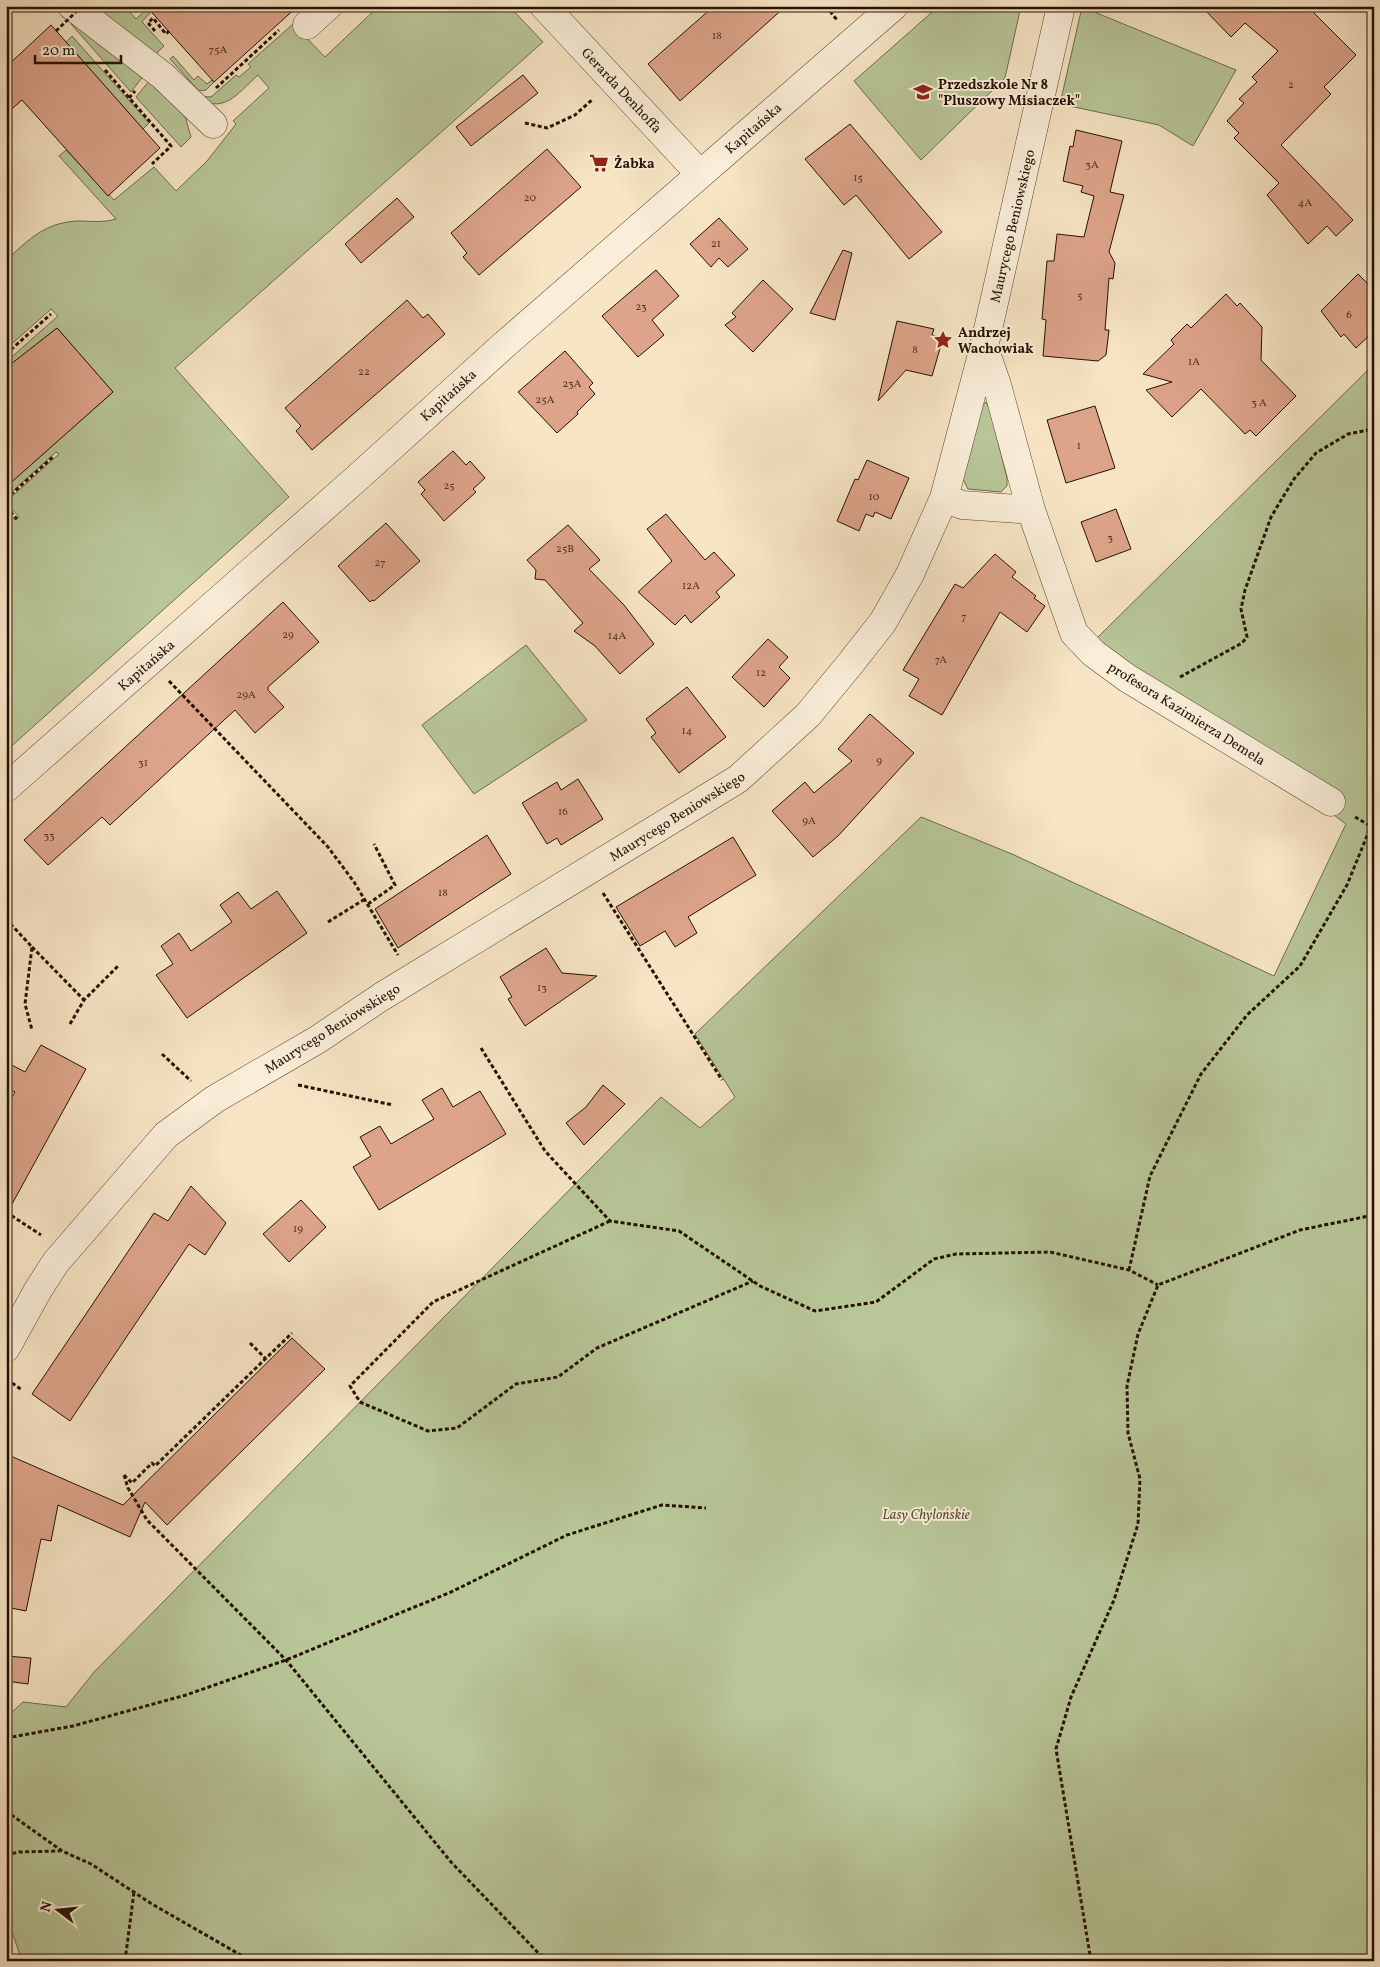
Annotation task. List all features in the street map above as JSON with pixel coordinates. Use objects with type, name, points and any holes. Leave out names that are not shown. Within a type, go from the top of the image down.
[{"type":"street","points":[[296,25],[328,6]]},
{"type":"street","name":"Gerarda Denhoffa","points":[[544,6],[700,174]]},
{"type":"street","name":"Kapitańska","points":[[6,788],[356,479],[504,345],[894,6]]},
{"type":"street","name":"Maurycego Beniowskiego","points":[[6,1348],[56,1262],[166,1135],[215,1099],[317,1040],[381,997],[710,798],[764,757],[808,715],[882,622],[910,574],[944,498],[984,347],[1061,6]]},
{"type":"street","points":[[68,18],[163,76],[213,124]]},
{"type":"street","name":"profesora Kazimierza Demela","points":[[984,347],[997,385],[1031,510],[1074,633],[1093,653],[1127,678],[1331,802]]},
{"type":"street","points":[[944,498],[962,505],[1031,510]]},
{"type":"path","points":[[56,31],[82,6]]},
{"type":"path","points":[[159,36],[148,23],[153,18],[166,34],[169,32]]},
{"type":"path","points":[[214,90],[296,25]]},
{"type":"path","points":[[99,63],[171,146],[152,164]]},
{"type":"path","points":[[525,123],[546,128],[575,115],[592,99]]},
{"type":"path","points":[[6,354],[51,314]]},
{"type":"path","points":[[1151,692],[1242,643],[1247,637],[1240,609],[1245,590],[1271,517],[1294,479],[1316,453],[1348,434],[1374,429]]},
{"type":"path","points":[[6,499],[54,456]]},
{"type":"path","points":[[6,507],[17,519]]},
{"type":"path","points":[[168,680],[328,847],[365,899],[399,956]]},
{"type":"path","points":[[1129,1270],[1150,1176],[1201,1074],[1247,1015],[1300,966],[1347,885],[1371,826]]},
{"type":"path","points":[[368,904],[395,886],[374,844]]},
{"type":"path","points":[[599,885],[722,1080]]},
{"type":"path","points":[[328,922],[365,899]]},
{"type":"path","points":[[6,919],[84,1000]]},
{"type":"path","points":[[32,947],[25,1004],[32,1030]]},
{"type":"path","points":[[70,1024],[84,1000],[119,965]]},
{"type":"path","points":[[481,1048],[545,1150],[610,1222]]},
{"type":"path","points":[[162,1054],[196,1085]]},
{"type":"path","points":[[297,1085],[393,1104]]},
{"type":"path","points":[[6,1212],[46,1238]]},
{"type":"path","points":[[1091,1961],[1056,1749],[1071,1697],[1114,1600],[1138,1524],[1140,1479],[1128,1432],[1127,1386],[1138,1334],[1158,1285],[1300,1230],[1374,1215]]},
{"type":"path","points":[[753,1281],[596,1348],[558,1377],[516,1384],[457,1428],[428,1431],[360,1402],[350,1386],[433,1302],[610,1222],[679,1231],[753,1281],[815,1311],[876,1302],[934,1259],[956,1254],[1050,1252],[1129,1270],[1158,1285]]},
{"type":"path","points":[[292,1333],[155,1466],[152,1463],[132,1483],[124,1475],[128,1488],[147,1520],[286,1660],[451,1862],[546,1961]]},
{"type":"path","points":[[250,1343],[266,1359]]},
{"type":"path","points":[[12,1383],[22,1390]]},
{"type":"path","points":[[6,1738],[73,1726],[186,1694],[286,1660],[451,1592],[567,1535],[662,1505],[706,1508]]},
{"type":"path","points":[[6,1811],[62,1851],[91,1864],[134,1892],[251,1961]]},
{"type":"path","points":[[6,1854],[62,1851]]},
{"type":"path","points":[[125,1961],[134,1892]]},
{"type":"green space","points":[[87,6],[124,6],[136,19],[148,8],[151,12],[142,22],[164,46],[156,54]]},
{"type":"green space","points":[[379,6],[509,6],[543,42],[175,368],[289,497],[6,751],[6,510],[15,520],[19,517],[6,502],[59,454],[56,452],[6,497],[6,487],[113,392],[57,328],[6,368],[6,362],[58,316],[51,309],[6,349],[6,260],[38,233],[55,225],[65,222],[116,219],[59,156],[66,150],[114,200],[154,167],[176,191],[207,161],[236,124],[233,121],[269,88],[258,75],[236,95],[222,103],[205,102],[195,96],[211,97],[236,75],[239,77],[251,67],[248,64],[293,24],[325,57]]},
{"type":"green space","points":[[939,6],[1021,6],[1005,78],[921,160],[854,81]]},
{"type":"green space","points":[[1082,7],[1236,70],[1193,146],[1159,125],[1060,104]]},
{"type":"green space","points":[[75,21],[144,75],[131,92],[71,24]]},
{"type":"green space","points":[[72,36],[149,123],[143,129],[66,42]]},
{"type":"green space","points":[[173,56],[194,80],[198,76],[207,84],[212,80],[214,82],[206,90],[199,91],[170,59]]},
{"type":"green space","points":[[150,80],[185,116],[191,137],[181,147],[136,97]]},
{"type":"green space","name":"Lasy Chylońskie","points":[[1374,364],[1374,1961],[22,1961],[6,1914],[6,1718],[23,1702],[66,1707],[95,1671],[661,1097],[700,1128],[735,1097],[695,1034],[921,817],[1012,854],[1274,976],[1346,824],[1096,639]]},
{"type":"green space","points":[[986,402],[990,410],[1007,478],[1007,486],[1001,492],[968,489],[963,479],[981,407]]},
{"type":"green space","points":[[526,645],[587,720],[474,794],[422,725]]},
{"type":"building","points":[[146,6],[298,6],[214,82]]},
{"type":"building","points":[[714,6],[786,6],[680,101],[648,64]]},
{"type":"building","points":[[1201,6],[1307,6],[1356,55],[1324,87],[1331,94],[1281,145],[1353,220],[1336,236],[1327,226],[1308,244],[1267,195],[1279,183],[1234,138],[1239,133],[1227,121],[1244,103],[1239,99],[1257,82],[1252,77],[1278,51],[1245,23],[1231,37]]},
{"type":"building","points":[[51,25],[160,148],[108,196],[22,100],[6,114],[6,67]]},
{"type":"building","points":[[523,75],[538,93],[471,146],[456,127]]},
{"type":"building","points":[[850,124],[942,232],[909,259],[856,195],[844,205],[805,159]]},
{"type":"building","points":[[1076,130],[1122,141],[1110,192],[1124,195],[1109,252],[1115,263],[1113,279],[1109,278],[1105,330],[1109,330],[1106,355],[1098,361],[1043,356],[1046,320],[1042,319],[1047,261],[1054,261],[1057,234],[1084,237],[1094,196],[1081,192],[1083,186],[1063,181],[1070,146],[1073,147]]},
{"type":"building","points":[[547,149],[581,187],[479,275],[463,257],[467,253],[451,233]]},
{"type":"building","points":[[397,198],[414,217],[361,263],[345,244]]},
{"type":"building","points":[[719,218],[748,249],[728,267],[719,258],[711,267],[690,244]]},
{"type":"building","points":[[843,250],[852,253],[835,320],[810,313]]},
{"type":"building","points":[[656,270],[679,296],[652,320],[664,335],[638,357],[602,316]]},
{"type":"building","points":[[1358,274],[1374,290],[1374,331],[1356,348],[1344,334],[1341,337],[1321,311]]},
{"type":"building","points":[[763,280],[793,309],[753,352],[725,325],[736,317],[732,313]]},
{"type":"building","points":[[1226,294],[1237,306],[1240,303],[1262,327],[1261,360],[1296,396],[1256,436],[1250,430],[1245,434],[1201,389],[1172,417],[1146,390],[1172,382],[1143,374],[1174,344],[1171,340],[1187,324],[1191,328]]},
{"type":"building","points":[[407,300],[423,318],[428,314],[445,334],[312,450],[296,431],[301,426],[285,408]]},
{"type":"building","points":[[897,321],[934,329],[932,335],[943,338],[932,376],[906,370],[878,401]]},
{"type":"building","points":[[57,328],[113,392],[6,487],[6,368]]},
{"type":"building","points":[[565,351],[593,383],[589,387],[595,394],[577,412],[578,414],[557,433],[518,392]]},
{"type":"building","points":[[1095,406],[1115,468],[1066,483],[1047,420]]},
{"type":"building","points":[[453,451],[466,465],[470,461],[485,478],[473,489],[476,492],[444,521],[421,494],[425,490],[418,482]]},
{"type":"building","points":[[867,460],[909,478],[891,519],[875,512],[873,517],[866,514],[859,531],[837,521],[855,479],[858,480]]},
{"type":"building","points":[[1116,509],[1131,549],[1096,562],[1081,522]]},
{"type":"building","points":[[666,514],[705,560],[714,552],[735,575],[716,592],[720,597],[691,623],[685,615],[675,625],[638,592],[672,561],[647,529]]},
{"type":"building","points":[[386,523],[420,561],[374,601],[370,602],[338,566]]},
{"type":"building","points":[[568,525],[600,560],[589,569],[624,605],[654,644],[620,674],[595,646],[574,631],[583,623],[545,580],[535,579],[536,570],[527,560]]},
{"type":"building","points":[[995,554],[1016,572],[1012,577],[1036,596],[1034,598],[1045,606],[1027,632],[1000,612],[942,715],[909,696],[919,679],[903,670],[955,584],[963,588]]},
{"type":"building","points":[[283,602],[319,642],[268,687],[268,690],[284,707],[255,733],[235,710],[110,825],[102,817],[48,865],[24,840]]},
{"type":"building","points":[[768,639],[788,657],[779,667],[790,678],[764,707],[732,677]]},
{"type":"building","points":[[687,687],[726,737],[679,773],[651,737],[656,733],[646,719]]},
{"type":"building","points":[[870,714],[914,753],[838,836],[813,857],[772,811],[805,782],[814,793],[852,761],[838,749]]},
{"type":"building","points":[[578,779],[603,819],[561,845],[557,838],[547,844],[522,803],[557,782],[561,790]]},
{"type":"building","points":[[487,835],[511,874],[398,948],[375,909]]},
{"type":"building","points":[[733,837],[756,875],[688,917],[697,933],[675,947],[665,931],[640,946],[616,907]]},
{"type":"building","points":[[277,891],[307,933],[187,1018],[156,975],[173,964],[161,946],[179,933],[191,951],[232,922],[220,905],[238,892],[251,909]]},
{"type":"building","points":[[546,948],[562,973],[597,976],[525,1026],[508,999],[512,997],[500,977]]},
{"type":"building","points":[[41,1045],[86,1069],[6,1215],[6,1108],[15,1092],[6,1088],[6,1062],[25,1072]]},
{"type":"building","points":[[603,1085],[625,1104],[584,1145],[566,1123],[586,1107]]},
{"type":"building","points":[[442,1088],[453,1107],[480,1091],[506,1134],[379,1210],[353,1167],[371,1156],[360,1137],[380,1126],[391,1144],[434,1119],[422,1100]]},
{"type":"building","points":[[191,1186],[226,1223],[205,1255],[189,1244],[70,1421],[32,1394],[154,1213],[168,1221]]},
{"type":"building","points":[[301,1200],[326,1227],[289,1262],[263,1234]]},
{"type":"building","points":[[292,1338],[325,1369],[167,1525],[145,1502],[130,1537],[58,1505],[51,1541],[41,1539],[26,1611],[6,1607],[6,1454],[123,1505]]},
{"type":"building","points":[[6,1656],[31,1658],[28,1684],[6,1681]]},
{"type":"place","name":"Przedszkole Nr 8 \"Pluszowy Misiaczek\"","points":[[923,92]]},
{"type":"place","name":"Żabka","points":[[599,163]]},
{"type":"place","name":"Andrzej Wachowiak","points":[[943,340]]}]
